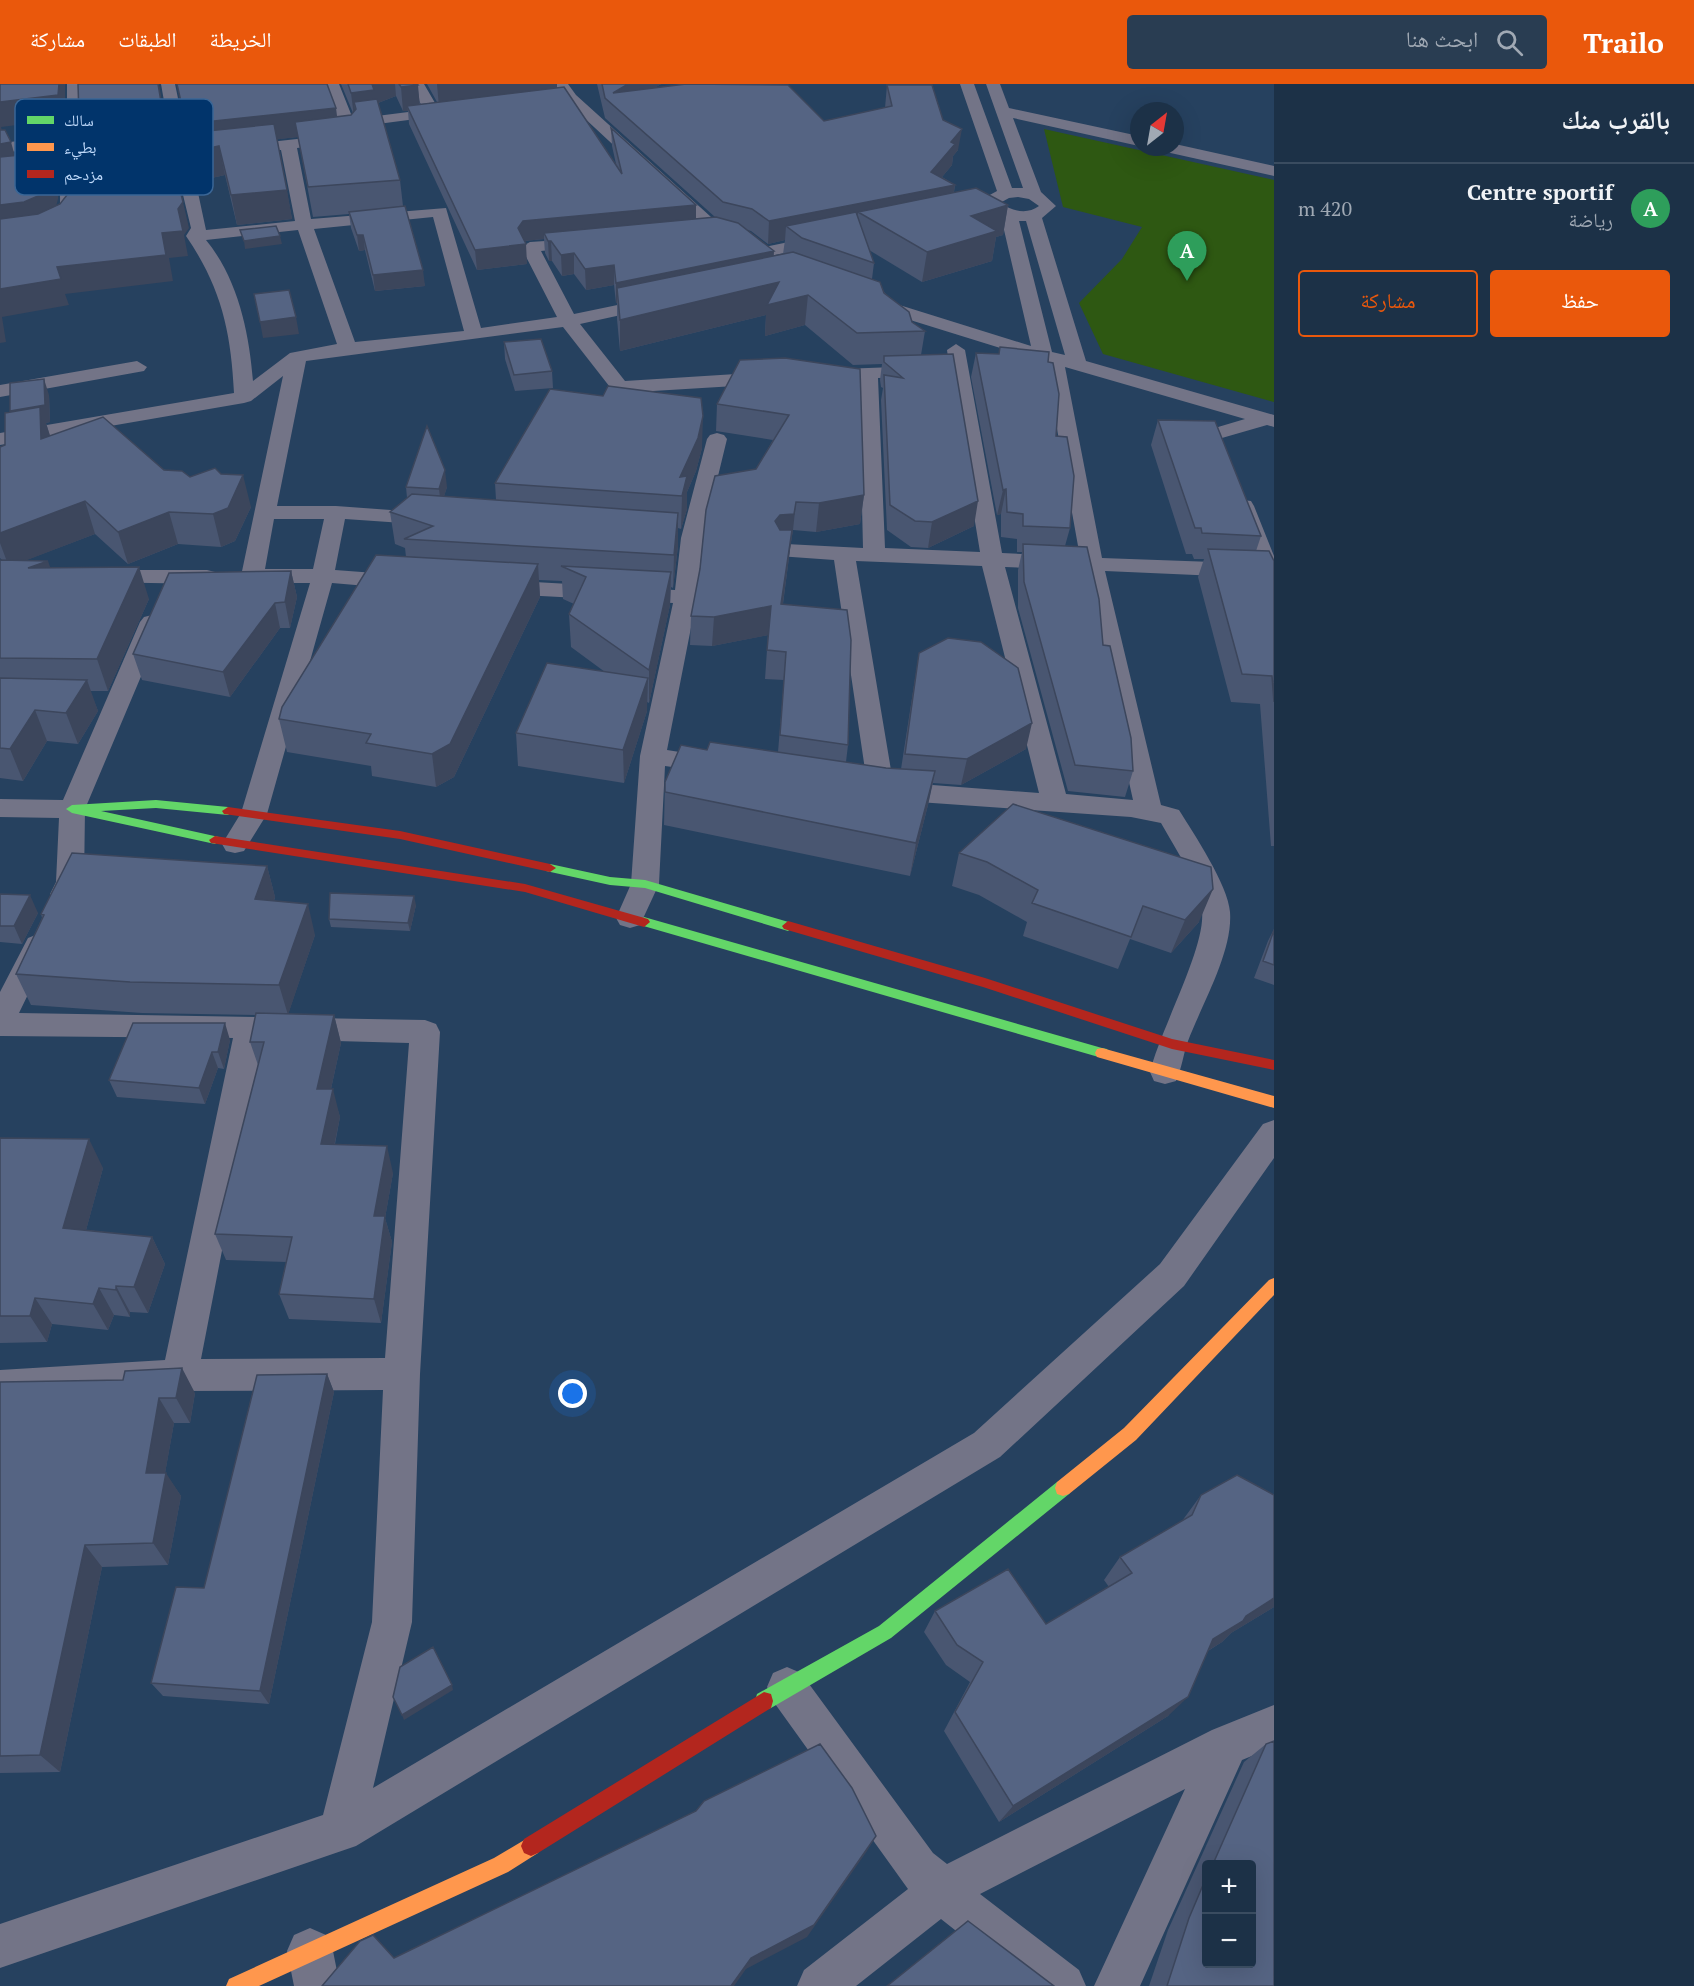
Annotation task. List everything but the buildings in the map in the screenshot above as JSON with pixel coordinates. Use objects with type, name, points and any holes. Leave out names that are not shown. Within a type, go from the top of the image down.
[{"type":"street","points":[[74,84],[74,99]]},
{"type":"street","points":[[168,84],[171,99]]},
{"type":"street","points":[[213,153],[350,138],[332,84]]},
{"type":"street","points":[[417,84],[433,113]]},
{"type":"street","points":[[561,84],[571,98],[623,143],[715,230]]},
{"type":"street","points":[[967,84],[1005,193]]},
{"type":"street","points":[[993,84],[1034,195]]},
{"type":"street","points":[[548,100],[571,98]]},
{"type":"street","points":[[347,124],[468,109]]},
{"type":"street","points":[[1003,111],[1130,139]]},
{"type":"street","points":[[288,144],[304,225],[348,348]]},
{"type":"street","points":[[0,148],[15,146]]},
{"type":"street","points":[[1184,151],[1274,171]]},
{"type":"street","points":[[0,176],[15,174]]},
{"type":"street","points":[[1005,193],[1034,195],[1044,200],[1048,206],[1044,212],[1033,215],[1009,214],[987,206],[997,196],[1005,193]]},
{"type":"street","points":[[0,239],[36,234],[62,222],[67,212],[67,195]]},
{"type":"street","points":[[191,195],[199,228],[194,236]]},
{"type":"street","points":[[194,236],[440,211],[474,335]]},
{"type":"street","points":[[1009,214],[1048,356],[1092,564],[1149,811]]},
{"type":"street","points":[[1033,215],[1077,364]]},
{"type":"street","points":[[692,232],[715,230],[744,237],[783,267]]},
{"type":"street","points":[[765,252],[844,235]]},
{"type":"street","points":[[194,236],[209,251],[226,295],[243,362],[244,398]]},
{"type":"street","points":[[599,241],[530,247],[568,321],[620,387],[868,372],[959,370]]},
{"type":"street","points":[[848,294],[952,329],[1270,420]]},
{"type":"street","points":[[0,439],[244,398],[297,357],[348,348],[474,335],[568,321],[680,297]]},
{"type":"street","points":[[952,329],[992,560],[1055,804]]},
{"type":"street","points":[[252,576],[297,357]]},
{"type":"street","points":[[0,391],[137,367]]},
{"type":"street","points":[[868,372],[874,555]]},
{"type":"street","points":[[1191,397],[1215,434],[1223,455]]},
{"type":"street","points":[[1215,434],[1270,420]]},
{"type":"street","points":[[630,918],[645,884],[653,756],[686,597],[680,537],[717,440]]},
{"type":"street","points":[[786,551],[1092,564],[1271,578],[1235,487]]},
{"type":"street","points":[[266,513],[336,512],[455,520]]},
{"type":"street","points":[[235,844],[254,814],[323,576],[336,512]]},
{"type":"street","points":[[844,554],[870,788],[1055,804],[1131,808],[1170,816],[1200,867],[1216,911],[1210,951],[1172,1044],[1165,1072]]},
{"type":"street","points":[[80,577],[323,576],[422,583]]},
{"type":"street","points":[[171,578],[106,701],[72,809],[70,882],[0,1022],[425,1032],[402,1374],[392,1622],[341,1831]]},
{"type":"street","points":[[479,586],[686,597]]},
{"type":"street","points":[[653,756],[745,770]]},
{"type":"street","points":[[0,808],[72,809],[156,804],[254,814],[400,835],[610,881],[645,884],[985,983],[1172,1044],[1274,1065]]},
{"type":"street","points":[[72,809],[235,844],[525,888],[1274,1102]]},
{"type":"street","points":[[180,1376],[250,1027]]},
{"type":"street","points":[[0,1946],[341,1831],[987,1445],[1172,1275],[1274,1133]]},
{"type":"street","points":[[236,1986],[314,1968],[501,1865],[787,1687],[885,1632],[1130,1434],[1274,1285]]},
{"type":"street","points":[[0,1387],[180,1376],[402,1374]]},
{"type":"street","points":[[787,1687],[918,1868],[979,1923],[1063,1986]]},
{"type":"street","points":[[820,1986],[942,1890],[1227,1745],[1274,1726]]},
{"type":"street","points":[[1117,1986],[1227,1745]]},
{"type":"green space","points":[[1044,129],[1130,148],[1130,156],[1166,156],[1274,180],[1274,402],[1103,354],[1079,303],[1122,259],[1142,227],[1063,207]]},
{"type":"traffic: fast","points":[[215,840],[72,809],[156,804],[228,811]]},
{"type":"traffic: fast","points":[[550,868],[610,881],[645,884],[788,926]]},
{"type":"traffic: fast","points":[[644,922],[1102,1053]]},
{"type":"traffic: fast","points":[[764,1701],[885,1632],[1063,1488]]},
{"type":"traffic: slow","points":[[1102,1053],[1274,1102]]},
{"type":"traffic: slow","points":[[1063,1488],[1130,1434],[1274,1285]]},
{"type":"traffic: slow","points":[[236,1986],[501,1865],[531,1846]]},
{"type":"traffic: jam","points":[[228,811],[400,835],[550,868]]},
{"type":"traffic: jam","points":[[215,840],[525,888],[644,922]]},
{"type":"traffic: jam","points":[[788,926],[985,983],[1172,1044],[1274,1065]]},
{"type":"traffic: jam","points":[[531,1846],[764,1701]]},
{"type":"place","name":"Centre sportif","points":[[1187,281]]}]
